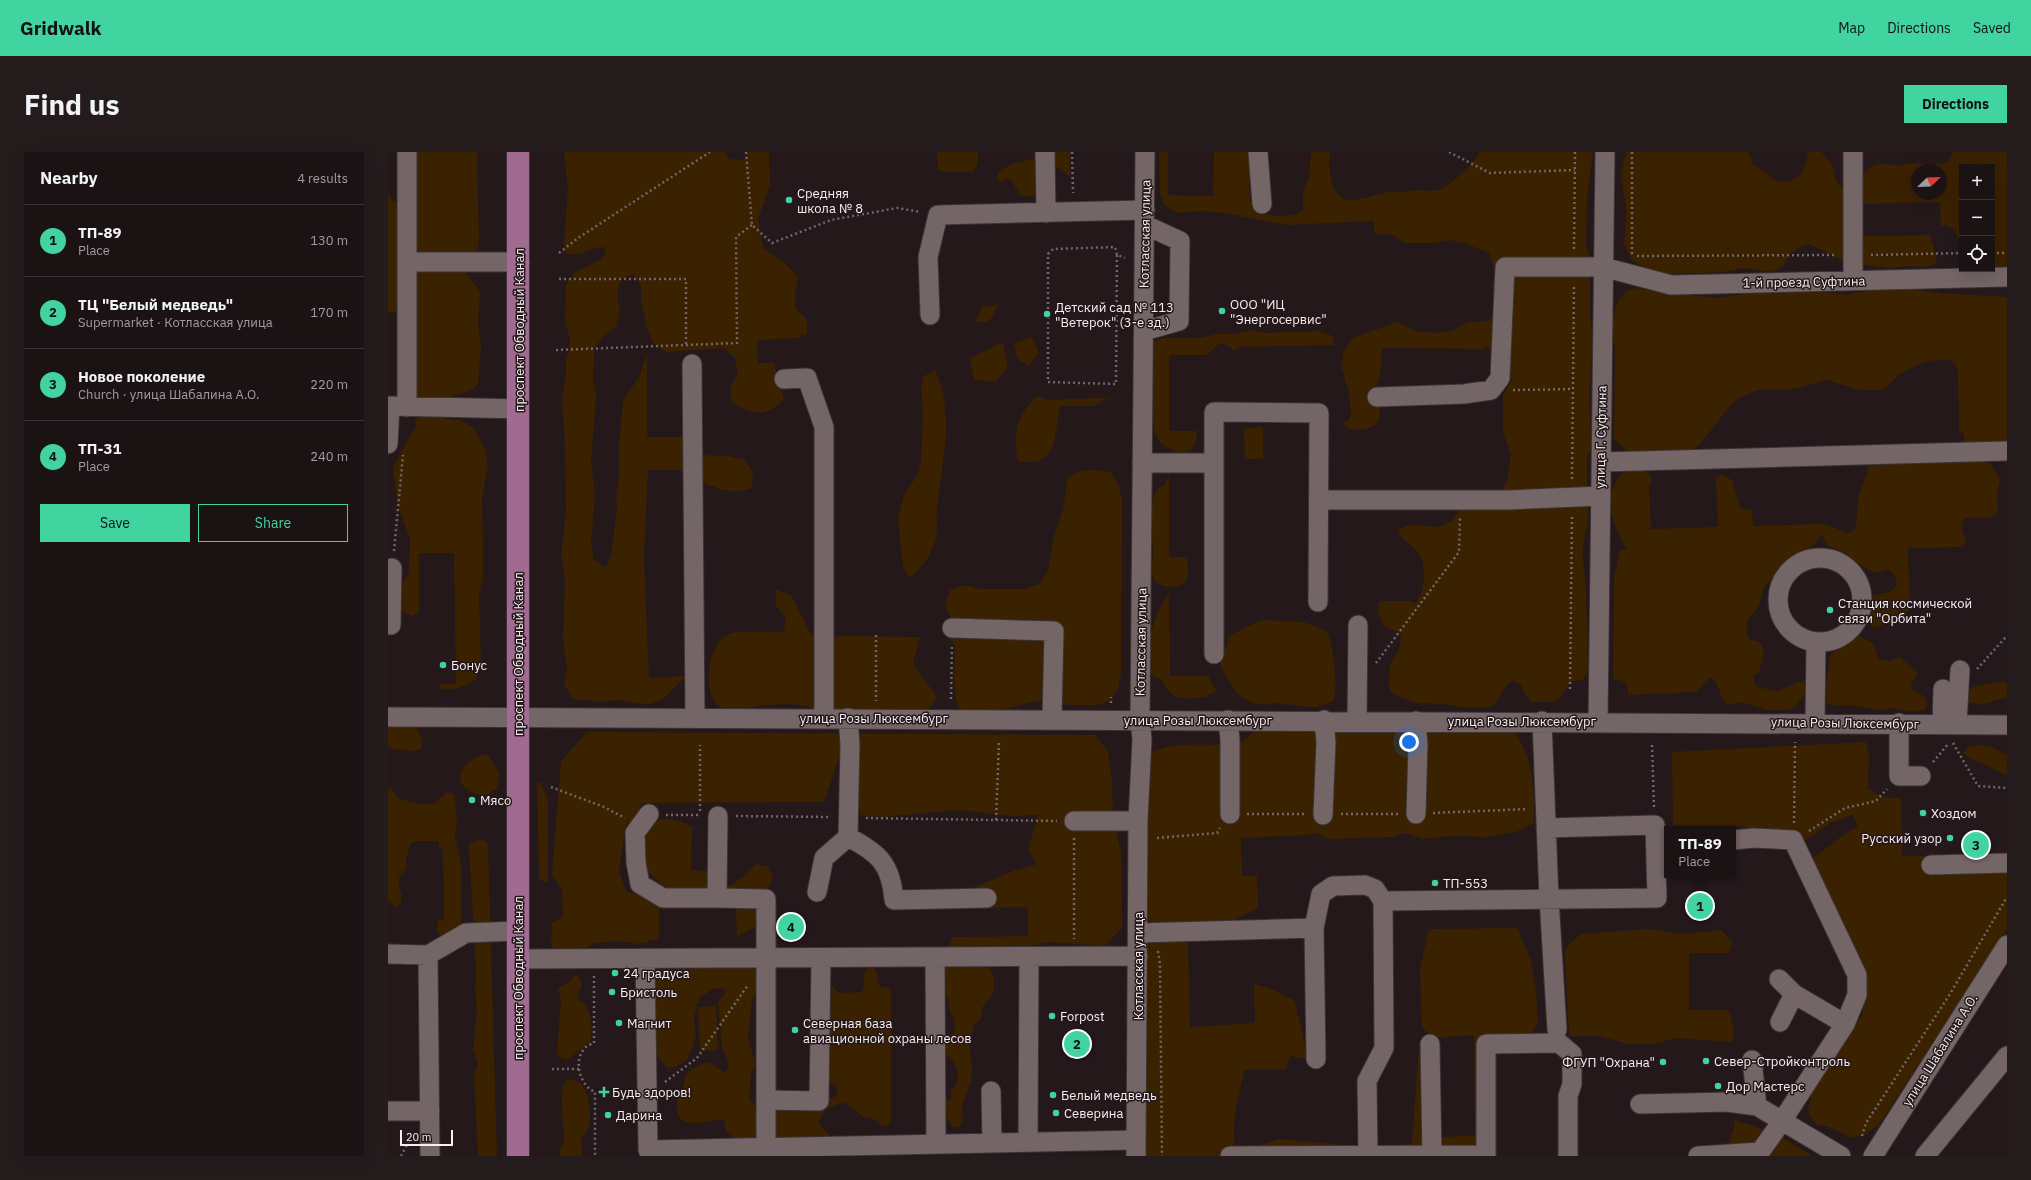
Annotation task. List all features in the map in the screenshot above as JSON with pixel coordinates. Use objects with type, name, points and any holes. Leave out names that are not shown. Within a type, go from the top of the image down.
[{"type":"main road","name":"проспект Обводный Канал","points":[[518,152],[520,262],[517,717],[518,1156]]},
{"type":"street","points":[[407,152],[407,406]]},
{"type":"street","points":[[1045,152],[1046,213]]},
{"type":"street","name":"Котласская улица","points":[[1136,1148],[1138,821],[1142,739],[1140,720],[1146,152]]},
{"type":"street","points":[[1258,152],[1262,204]]},
{"type":"street","name":"улица Г. Суфтина","points":[[1598,722],[1605,152]]},
{"type":"street","points":[[1853,152],[1853,281]]},
{"type":"street","points":[[930,315],[928,257],[938,215],[1073,212],[1145,218],[1180,241],[1179,321],[1144,331]]},
{"type":"street","points":[[407,262],[520,262]]},
{"type":"street","name":"1-й проезд Суфтина","points":[[1491,390],[1500,378],[1505,267],[1632,265],[1671,285],[2007,277]]},
{"type":"street","points":[[692,364],[695,718]]},
{"type":"street","points":[[784,379],[807,378],[824,427],[824,718]]},
{"type":"street","points":[[1377,396],[1464,394],[1491,390]]},
{"type":"street","points":[[395,448],[390,406],[519,408]]},
{"type":"street","points":[[1214,654],[1214,412],[1319,413],[1318,602]]},
{"type":"street","points":[[1601,462],[2007,451]]},
{"type":"street","points":[[1142,463],[1214,463]]},
{"type":"street","points":[[1319,500],[1460,500],[1601,496]]},
{"type":"street","points":[[1812,558],[1825,558],[1834,560],[1846,567],[1858,580],[1862,601],[1858,619],[1848,633],[1834,640],[1816,643],[1796,635],[1787,627],[1779,612],[1778,593],[1784,577],[1797,564],[1812,558]]},
{"type":"street","points":[[388,625],[391,625],[392,568]]},
{"type":"street","points":[[1356,720],[1358,625]]},
{"type":"street","points":[[952,628],[1054,631],[1052,719]]},
{"type":"street","points":[[1815,722],[1816,643]]},
{"type":"street","points":[[1949,724],[1950,690],[1960,670]]},
{"type":"street","name":"улица Розы Люксембург","points":[[388,717],[1815,722],[2007,725]]},
{"type":"street","points":[[817,892],[824,858],[848,837],[850,744],[848,718]]},
{"type":"street","points":[[1228,720],[1230,740],[1230,814]]},
{"type":"street","points":[[1323,814],[1326,742],[1324,720]]},
{"type":"street","points":[[1416,721],[1418,744],[1416,814]]},
{"type":"street","points":[[1542,721],[1547,808],[1546,828],[1549,898],[1557,1030]]},
{"type":"street","points":[[1899,724],[1899,776],[1921,776]]},
{"type":"street","points":[[709,815],[717,898]]},
{"type":"street","points":[[645,820],[635,833],[636,863],[640,884],[663,898],[766,899],[766,1148]]},
{"type":"street","points":[[1074,821],[1138,821]]},
{"type":"street","points":[[1383,901],[1657,898],[1661,848],[1654,825],[1546,828]]},
{"type":"street","points":[[848,837],[868,847],[887,868],[893,887],[894,900],[987,898]]},
{"type":"street","points":[[1698,1156],[1760,1152],[1845,1024],[1857,995],[1857,975],[1793,840],[1754,838],[1736,840]]},
{"type":"street","points":[[1931,865],[2007,863]]},
{"type":"street","points":[[1316,1059],[1314,928],[1321,894],[1333,886],[1365,885],[1375,889],[1383,901],[1384,1048],[1367,1081],[1368,1155]]},
{"type":"street","points":[[1138,933],[1314,928]]},
{"type":"street","points":[[388,954],[428,955],[466,933],[518,931]]},
{"type":"street","name":"улица Шабалина А.О.","points":[[1867,1149],[2007,945]]},
{"type":"street","points":[[428,955],[430,1156]]},
{"type":"street","points":[[518,959],[594,960],[1138,956]]},
{"type":"street","points":[[935,957],[936,1144]]},
{"type":"street","points":[[1028,1142],[1029,957]]},
{"type":"street","points":[[766,1100],[819,1101],[822,958]]},
{"type":"street","points":[[645,959],[648,1150],[766,1148],[910,1150],[936,1144],[1028,1142],[1136,1148]]},
{"type":"street","points":[[1779,979],[1794,994],[1845,1024]]},
{"type":"street","points":[[1780,1022],[1794,994]]},
{"type":"street","points":[[1230,1156],[1486,1155],[1486,1044],[1559,1043],[1572,1054],[1572,1084],[1568,1096],[1568,1156]]},
{"type":"street","points":[[1430,1044],[1432,1155]]},
{"type":"street","points":[[1925,1156],[2007,1056]]},
{"type":"street","points":[[1752,1060],[1757,1106]]},
{"type":"street","points":[[990,1091],[992,1143]]},
{"type":"street","points":[[1640,1104],[1727,1102],[1757,1106],[1841,1156]]},
{"type":"street","points":[[388,1111],[430,1111]]},
{"type":"path","points":[[559,253],[584,234],[710,152]]},
{"type":"path","points":[[746,152],[752,225],[772,243],[831,220],[897,208],[938,215]]},
{"type":"path","points":[[1072,152],[1073,212]]},
{"type":"path","points":[[1448,152],[1490,173],[1575,170]]},
{"type":"path","points":[[1570,689],[1575,152]]},
{"type":"path","points":[[1632,152],[1632,265],[1853,255],[1959,254]]},
{"type":"path","points":[[556,350],[737,343],[736,237],[752,225]]},
{"type":"path","points":[[1115,247],[1117,255],[1116,384],[1048,382],[1048,254],[1053,249],[1115,247]]},
{"type":"path","points":[[1995,253],[2007,253]]},
{"type":"path","points":[[1117,255],[1132,259]]},
{"type":"path","points":[[559,279],[686,279],[686,345]]},
{"type":"path","points":[[1116,369],[1122,369]]},
{"type":"path","points":[[1491,390],[1573,389]]},
{"type":"path","points":[[392,568],[395,448]]},
{"type":"path","points":[[1375,664],[1459,552],[1460,500]]},
{"type":"path","points":[[951,699],[952,628]]},
{"type":"path","points":[[876,635],[876,701]]},
{"type":"path","points":[[1950,690],[2005,638],[2007,638]]},
{"type":"path","points":[[1921,776],[1951,740],[1978,786],[2007,788]]},
{"type":"path","points":[[1793,840],[1795,741]]},
{"type":"path","points":[[996,820],[999,742]]},
{"type":"path","points":[[1652,744],[1654,825]]},
{"type":"path","points":[[700,745],[709,815]]},
{"type":"path","points":[[1793,840],[1845,808],[1876,801],[1899,776]]},
{"type":"path","points":[[551,787],[604,807],[645,820],[709,815],[1074,821],[1074,956]]},
{"type":"path","points":[[1157,838],[1217,833],[1230,814],[1416,814],[1547,808]]},
{"type":"path","points":[[1867,1149],[1866,1123],[1950,994],[2007,896]]},
{"type":"path","points":[[594,960],[594,1043],[586,1047],[580,1057],[579,1069],[582,1082],[588,1090],[595,1092],[596,1156]]},
{"type":"path","points":[[647,1092],[666,1081],[697,1058],[749,983]]},
{"type":"path","points":[[552,1069],[579,1069]]},
{"type":"shaded area","points":[[411,152],[477,152],[479,243],[469,266],[467,275],[477,287],[480,295],[478,321],[481,347],[478,384],[472,390],[441,400],[440,416],[446,419],[460,420],[473,427],[485,448],[488,465],[482,499],[483,577],[479,595],[481,663],[476,680],[459,688],[442,690],[439,684],[456,684],[454,553],[419,553],[419,612],[412,616],[400,610],[401,582],[406,578],[409,572],[410,539],[398,506],[393,467],[415,428],[417,415],[402,316],[396,311],[388,313],[388,193],[393,201],[397,203],[403,201]]},
{"type":"shaded area","points":[[564,152],[725,152],[730,159],[744,160],[748,152],[769,152],[770,186],[758,219],[763,248],[786,265],[798,278],[795,293],[796,308],[807,320],[807,334],[797,338],[757,340],[758,363],[774,363],[784,399],[765,412],[752,412],[731,401],[731,386],[738,373],[735,358],[724,348],[666,352],[653,343],[647,329],[641,300],[641,286],[634,274],[620,280],[617,297],[620,311],[616,326],[603,337],[594,349],[593,380],[596,396],[591,461],[595,495],[591,543],[594,560],[606,568],[611,555],[617,510],[616,495],[619,478],[619,446],[623,400],[639,377],[647,354],[647,437],[683,437],[699,455],[729,456],[744,460],[753,472],[752,488],[738,492],[723,490],[694,480],[680,470],[648,470],[644,558],[649,678],[686,676],[663,699],[649,704],[619,700],[601,702],[573,699],[564,684],[567,670],[563,640],[565,581],[561,553],[566,511],[565,446],[562,398],[566,374],[566,360],[570,340],[565,321],[566,284],[574,273],[602,259],[606,252],[604,247],[599,247],[575,254],[566,253],[564,245],[568,188]]},
{"type":"shaded area","points":[[937,152],[978,152],[977,166],[972,172],[944,172],[938,169]]},
{"type":"shaded area","points":[[1043,152],[1070,152],[1070,177],[1060,168],[1051,168],[1038,194],[1029,197],[1020,195],[1012,181],[1008,178],[1001,183],[997,179],[998,174],[1008,166],[1032,159]]},
{"type":"shaded area","points":[[1159,152],[1168,152],[1168,195],[1213,196],[1214,152],[1248,152],[1250,168],[1250,199],[1257,213],[1287,216],[1303,210],[1303,191],[1309,177],[1311,152],[1330,152],[1329,165],[1334,189],[1343,199],[1350,200],[1391,192],[1438,190],[1448,185],[1461,174],[1473,162],[1479,152],[1593,152],[1587,198],[1586,245],[1590,261],[1590,317],[1593,341],[1589,394],[1591,437],[1594,443],[1587,457],[1588,521],[1582,552],[1586,584],[1588,666],[1587,674],[1582,680],[1569,684],[1560,698],[1555,702],[1532,702],[1527,697],[1520,684],[1513,681],[1507,685],[1495,704],[1486,708],[1466,708],[1445,704],[1418,703],[1403,699],[1390,691],[1390,664],[1400,647],[1401,634],[1383,625],[1378,612],[1379,601],[1411,601],[1416,603],[1421,593],[1424,579],[1420,555],[1404,540],[1398,529],[1411,525],[1439,527],[1452,521],[1459,510],[1501,492],[1507,481],[1511,454],[1503,433],[1503,396],[1512,380],[1488,346],[1481,349],[1382,348],[1380,378],[1377,384],[1380,417],[1377,424],[1370,428],[1356,430],[1348,428],[1343,423],[1349,420],[1351,414],[1349,393],[1341,366],[1343,353],[1350,341],[1356,337],[1397,322],[1415,331],[1437,333],[1452,331],[1468,322],[1488,321],[1492,317],[1495,298],[1492,284],[1495,271],[1490,257],[1491,254],[1464,243],[1449,240],[1434,243],[1405,243],[1393,235],[1375,234],[1373,221],[1286,225],[1224,213],[1201,211],[1178,213],[1165,206],[1160,193]]},
{"type":"shaded area","points":[[1626,152],[1749,152],[1753,165],[1761,169],[1773,179],[1781,182],[1794,179],[1801,174],[1805,166],[1808,152],[1822,152],[1832,164],[1836,179],[1843,187],[1859,182],[1867,170],[1875,165],[1916,163],[1932,164],[1911,164],[1911,200],[1947,200],[1947,164],[1938,164],[1948,161],[1951,158],[1952,152],[2007,152],[2007,267],[1995,268],[1995,164],[1959,164],[1959,241],[1952,229],[1946,225],[1941,226],[1940,202],[1858,204],[1858,236],[1930,235],[1937,259],[1935,264],[1925,267],[1907,266],[1890,268],[1845,262],[1810,244],[1800,247],[1791,253],[1782,267],[1772,272],[1743,268],[1726,272],[1670,274],[1649,270],[1631,259],[1624,244],[1626,207],[1621,176]]},
{"type":"shaded area","points":[[1901,287],[1937,293],[2007,297],[2007,446],[1964,446],[1964,433],[1959,433],[1958,370],[1954,362],[1948,360],[1933,360],[1911,368],[1899,375],[1883,390],[1859,390],[1827,380],[1795,389],[1758,390],[1738,398],[1701,443],[1692,450],[1682,454],[1629,453],[1614,439],[1615,348],[1612,327],[1615,309],[1620,298],[1627,291],[1635,288],[1666,293],[1719,298],[1769,290],[1800,292],[1813,291],[1848,295],[1871,289]]},
{"type":"shaded area","points":[[999,304],[989,322],[975,322],[982,307]]},
{"type":"shaded area","points":[[1251,330],[1266,333],[1318,331],[1333,336],[1333,345],[1241,347],[1234,350],[1225,344],[1220,343],[1207,355],[1169,355],[1169,431],[1196,431],[1197,440],[1191,450],[1181,453],[1164,445],[1159,441],[1155,434],[1153,423],[1151,394],[1151,343],[1163,338],[1201,338],[1216,334],[1232,334]]},
{"type":"shaded area","points":[[1032,337],[1039,353],[1028,366],[1018,359],[1014,343]]},
{"type":"shaded area","points":[[1003,342],[1008,367],[996,382],[974,379],[970,358]]},
{"type":"shaded area","points":[[935,370],[945,404],[946,422],[944,458],[937,511],[937,535],[932,549],[922,566],[909,577],[903,568],[898,519],[904,495],[918,474],[921,461],[923,413],[921,388],[924,376]]},
{"type":"shaded area","points":[[1038,396],[1048,400],[1122,397],[1105,399],[1095,406],[1060,406],[1055,438],[1048,455],[1041,460],[1031,462],[1018,461],[1016,452],[1016,434],[1018,425],[1025,409]]},
{"type":"shaded area","points":[[1263,427],[1263,459],[1245,459],[1244,428]]},
{"type":"shaded area","points":[[1981,460],[1991,464],[2000,480],[1997,492],[1998,512],[1994,516],[1986,518],[1973,517],[1964,519],[1961,525],[1966,542],[1962,547],[1908,548],[1910,609],[1890,622],[1877,627],[1871,626],[1868,618],[1868,605],[1872,598],[1876,595],[1889,592],[1894,588],[1897,582],[1895,576],[1888,569],[1875,573],[1855,562],[1845,552],[1828,546],[1822,535],[1810,549],[1788,563],[1775,579],[1765,585],[1757,609],[1748,620],[1746,633],[1749,639],[1761,643],[1764,654],[1759,672],[1754,675],[1754,681],[1757,687],[1777,691],[1804,681],[1806,693],[1794,708],[1787,710],[1768,710],[1741,702],[1729,705],[1724,702],[1715,680],[1710,677],[1696,692],[1628,695],[1626,682],[1613,679],[1614,578],[1620,550],[1627,549],[1617,531],[1611,511],[1611,502],[1612,492],[1622,473],[1639,470],[1650,475],[1652,479],[1649,485],[1651,529],[1718,527],[1716,478],[1722,475],[1732,480],[1740,508],[1752,510],[1753,526],[1825,524],[1848,533],[1853,531],[1856,527],[1858,498],[1869,467],[1874,463]]},
{"type":"shaded area","points":[[1096,470],[1111,472],[1118,484],[1122,499],[1121,675],[1118,689],[1111,700],[1097,705],[1068,705],[1040,700],[988,713],[959,710],[954,679],[955,646],[948,635],[951,619],[945,604],[950,590],[964,585],[979,589],[1023,589],[1039,584],[1048,571],[1053,540],[1063,509],[1068,477],[1081,471]]},
{"type":"shaded area","points":[[1169,474],[1169,557],[1187,557],[1188,571],[1186,581],[1182,585],[1173,587],[1168,587],[1154,581],[1152,569],[1152,504],[1157,489],[1165,485]]},
{"type":"shaded area","points":[[776,590],[791,595],[810,633],[820,644],[839,636],[920,637],[913,663],[937,698],[933,704],[928,710],[909,714],[825,710],[792,704],[762,705],[736,712],[726,711],[721,708],[715,702],[711,694],[709,683],[709,672],[714,651],[718,643],[724,637],[737,632],[784,632],[786,618],[776,606]]},
{"type":"shaded area","points":[[1169,595],[1170,676],[1208,676],[1216,690],[1209,695],[1202,697],[1179,698],[1168,690],[1162,680],[1147,673],[1148,652],[1154,622],[1163,603]]},
{"type":"shaded area","points":[[1261,620],[1304,622],[1328,632],[1335,667],[1335,695],[1333,701],[1319,707],[1278,703],[1262,704],[1252,703],[1237,693],[1225,675],[1220,662],[1228,642],[1228,636]]},
{"type":"shaded area","points":[[1860,636],[1874,644],[1878,658],[1881,660],[1889,661],[1900,657],[1917,672],[1911,688],[1925,697],[1927,705],[1925,710],[1912,712],[1893,708],[1879,710],[1850,705],[1837,706],[1827,704],[1826,687],[1830,656],[1836,649]]},
{"type":"shaded area","points":[[2002,681],[2007,683],[2007,698],[1982,704],[1966,703],[1965,693],[1973,687]]},
{"type":"shaded area","points":[[388,722],[416,726],[422,740],[422,748],[415,751],[388,748]]},
{"type":"shaded area","points":[[1512,728],[1524,750],[1531,773],[1534,798],[1534,823],[1516,832],[1486,837],[1452,836],[1423,839],[1405,833],[1391,837],[1327,839],[1318,833],[1308,835],[1241,838],[1242,876],[1257,876],[1258,908],[1223,925],[1163,925],[1145,919],[1142,900],[1150,753],[1171,746],[1182,745],[1239,745],[1254,731],[1268,729]]},
{"type":"shaded area","points":[[587,732],[1095,735],[1108,751],[1112,782],[1113,818],[1121,853],[1122,928],[1105,946],[1049,942],[1026,947],[978,949],[949,947],[952,937],[1028,936],[1028,907],[968,908],[964,892],[1013,871],[1037,864],[1028,849],[1038,815],[1015,816],[959,810],[883,817],[861,815],[843,747],[824,802],[641,803],[639,818],[626,824],[619,871],[627,893],[645,893],[661,884],[646,870],[643,835],[660,820],[670,819],[692,826],[691,870],[706,871],[708,875],[706,883],[730,886],[746,875],[756,864],[767,866],[773,877],[759,912],[759,925],[737,937],[736,908],[659,909],[659,939],[638,944],[620,941],[596,943],[574,953],[555,950],[551,946],[552,923],[563,916],[562,890],[552,874],[561,761]]},
{"type":"shaded area","points":[[1866,742],[1869,756],[1868,789],[1884,798],[1901,798],[1902,856],[2007,855],[2007,929],[1878,1126],[1865,1134],[1852,1138],[1829,1127],[1816,1124],[1808,1112],[1812,1090],[1845,1037],[1863,1015],[1862,981],[1806,862],[1819,854],[1844,834],[1858,826],[1853,815],[1830,823],[1801,843],[1782,846],[1751,828],[1730,825],[1673,826],[1672,752]]},
{"type":"shaded area","points":[[1980,745],[1992,747],[2007,755],[2007,776],[1963,753],[1968,747]]},
{"type":"shaded area","points":[[483,755],[488,755],[496,767],[499,775],[496,789],[485,796],[474,794],[466,789],[460,778],[461,771],[466,765],[473,759]]},
{"type":"shaded area","points":[[537,782],[540,782],[548,798],[548,883],[539,879]]},
{"type":"shaded area","points":[[388,787],[392,789],[399,798],[421,804],[434,804],[447,792],[454,794],[457,820],[455,836],[461,865],[461,926],[442,937],[437,931],[438,920],[444,919],[443,849],[439,849],[438,841],[416,841],[410,844],[406,860],[407,868],[399,880],[402,901],[396,907],[388,901]]},
{"type":"shaded area","points":[[477,840],[486,841],[488,846],[497,1156],[478,1156],[474,1075],[478,1064],[473,1050],[477,1009],[475,992],[476,973],[469,847],[470,843]]},
{"type":"shaded area","points":[[1517,928],[1530,957],[1536,990],[1538,1021],[1531,1035],[1495,1036],[1482,1156],[1273,1156],[1256,1146],[1281,1139],[1363,1148],[1412,1144],[1418,1056],[1420,1051],[1425,1050],[1427,1130],[1443,1137],[1475,1135],[1474,1035],[1434,1038],[1422,1028],[1420,968],[1429,929]]},
{"type":"shaded area","points":[[1649,929],[1683,934],[1721,930],[1733,942],[1729,953],[1689,953],[1689,1010],[1729,1010],[1733,1028],[1733,1042],[1677,1038],[1653,1044],[1628,1044],[1599,1036],[1569,1036],[1565,952],[1568,945],[1581,934]]},
{"type":"shaded area","points":[[1188,938],[1190,1027],[1255,1023],[1254,984],[1269,988],[1295,1001],[1308,1059],[1290,1056],[1286,1069],[1245,1070],[1237,1102],[1234,1123],[1237,1156],[1146,1156],[1146,940]]},
{"type":"shaded area","points":[[983,962],[987,964],[992,972],[994,987],[991,996],[983,1006],[982,1015],[979,1021],[974,1024],[969,1043],[972,1067],[971,1080],[962,1107],[963,1120],[960,1126],[953,1128],[943,1112],[945,1096],[948,1101],[952,1098],[950,1092],[957,1082],[958,1077],[956,1067],[950,1057],[945,1053],[946,1039],[955,1030],[954,1018],[950,1013],[948,997],[944,993],[941,975],[946,965],[973,967]]},
{"type":"shaded area","points":[[741,966],[757,969],[757,991],[752,1001],[748,1036],[755,1065],[751,1074],[749,1098],[759,1111],[758,1132],[753,1138],[742,1143],[734,1139],[729,1134],[724,1119],[690,1123],[681,1120],[677,1107],[679,1094],[684,1085],[686,1075],[691,1070],[705,1063],[713,1064],[724,1072],[728,1069],[728,1061],[722,1047],[718,1002],[726,992],[723,988],[713,989],[699,998],[694,1018],[696,1035],[691,1052],[686,1061],[676,1067],[667,1068],[656,1055],[653,967]]},
{"type":"shaded area","points":[[870,966],[876,970],[879,986],[891,989],[891,1121],[888,1126],[881,1125],[875,1119],[863,1117],[845,1103],[828,1109],[820,1119],[819,1124],[830,1136],[827,1139],[779,1140],[773,1134],[770,1109],[835,1097],[838,1094],[835,1085],[828,1081],[829,987],[833,987],[839,993],[862,992],[864,984],[863,975]]},
{"type":"shaded area","points":[[578,975],[582,985],[577,997],[588,1009],[591,1024],[591,1039],[589,1043],[565,1060],[559,1056],[557,1052],[561,1000],[558,990],[560,986],[569,983],[574,976]]},
{"type":"shaded area","points":[[716,1006],[718,1050],[700,1051],[698,1007]]},
{"type":"shaded area","points":[[572,1079],[583,1086],[586,1092],[590,1106],[590,1120],[589,1126],[581,1140],[582,1156],[560,1156],[564,1138],[562,1092],[566,1081]]},
{"type":"shaded area","points":[[1735,1120],[1775,1133],[1813,1156],[1719,1156],[1727,1152]]},
{"type":"place","name":"Средняя школа № 8","points":[[789,200]]},
{"type":"place","name":"ООО \"ИЦ \"Энергосервис\"","points":[[1222,311]]},
{"type":"place","name":"Детский сад № 113 \"Ветерок\" (3-е зд.)","points":[[1047,314]]},
{"type":"place","name":"Станция космической связи \"Орбита\"","points":[[1830,610]]},
{"type":"place","name":"Бонус","points":[[443,665]]},
{"type":"place","name":"Мясо","points":[[472,800]]},
{"type":"place","name":"Хоздом","points":[[1923,813]]},
{"type":"place","name":"Русский узор","points":[[1950,838]]},
{"type":"place","name":"Новое поколение","points":[[1976,845]]},
{"type":"place","name":"ТП-553","points":[[1435,883]]},
{"type":"place","name":"ТП-89","points":[[1700,906]]},
{"type":"place","name":"ТП-31","points":[[791,927]]},
{"type":"place","name":"24 градуса","points":[[615,973]]},
{"type":"place","name":"Бристоль","points":[[612,992]]},
{"type":"place","name":"Forpost","points":[[1052,1016]]},
{"type":"place","name":"Магнит","points":[[619,1023]]},
{"type":"place","name":"Северная база авиационной охраны лесов","points":[[795,1030]]},
{"type":"place","name":"ТЦ \"Белый медведь\"","points":[[1077,1044]]},
{"type":"place","name":"Север-Стройконтроль","points":[[1706,1061]]},
{"type":"place","name":"ФГУП \"Охрана\"","points":[[1663,1062]]},
{"type":"place","name":"Дор Мастерс","points":[[1718,1086]]},
{"type":"place","name":"Будь здоров!","points":[[604,1092]]},
{"type":"place","name":"Белый медведь","points":[[1053,1095]]},
{"type":"place","name":"Северина","points":[[1056,1113]]},
{"type":"place","name":"Дарина","points":[[608,1115]]}]
